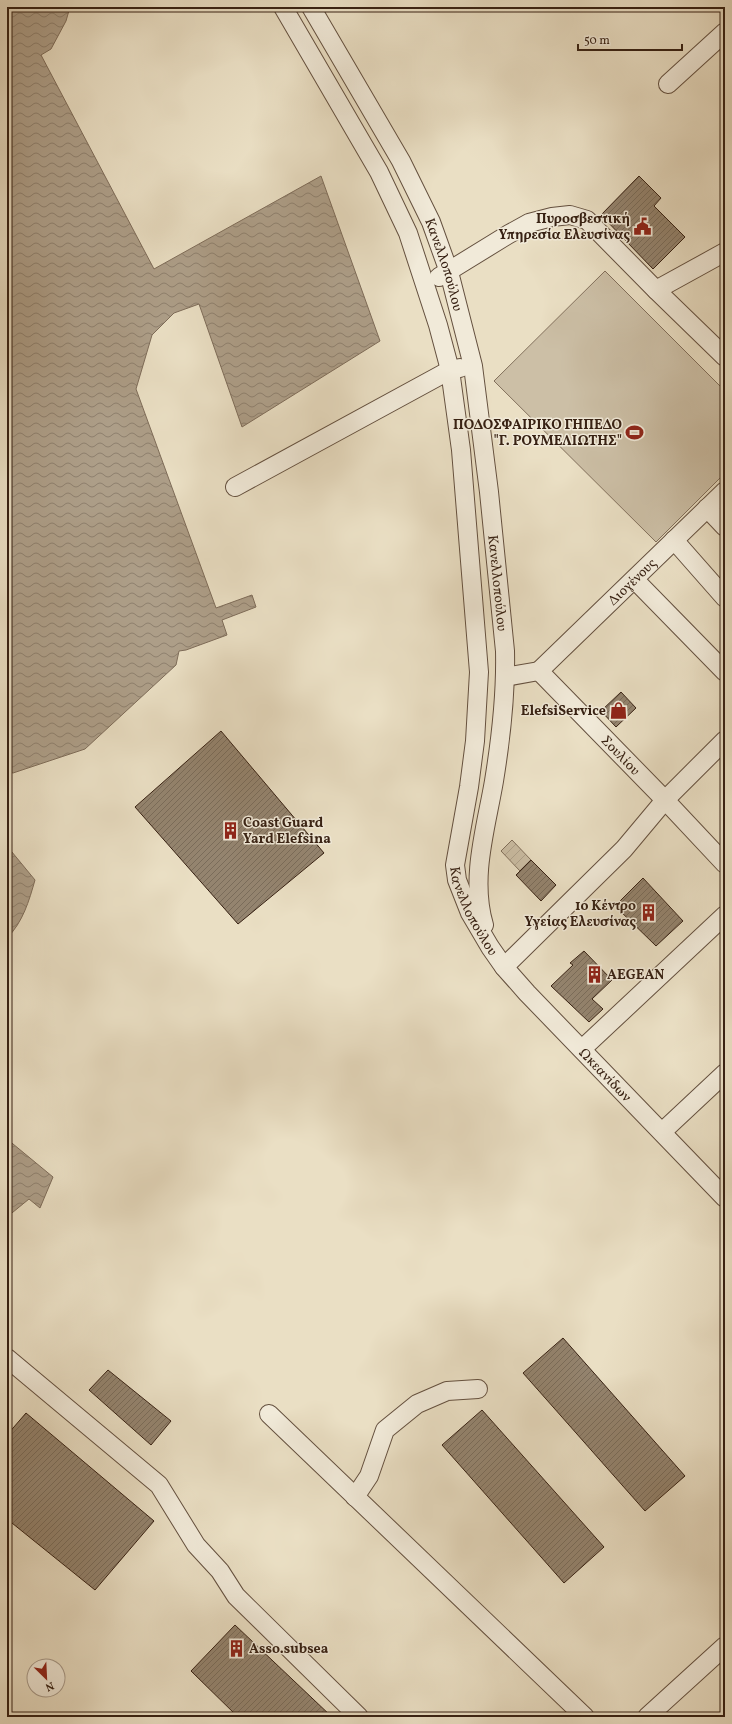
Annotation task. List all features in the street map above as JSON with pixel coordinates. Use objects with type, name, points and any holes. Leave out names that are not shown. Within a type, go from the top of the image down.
[{"type":"street","name":"Κανελλοπούλου","points":[[283,7],[379,172],[408,233],[426,284],[450,370],[461,450],[480,672],[475,741],[470,780],[455,864],[457,880],[463,898],[490,947]]},
{"type":"street","name":"Κανελλοπούλου","points":[[311,7],[401,161],[431,222],[449,272],[473,366],[489,492],[505,651],[506,677],[502,724],[477,883],[481,915],[490,947]]},
{"type":"street","points":[[668,84],[725,32]]},
{"type":"street","points":[[426,284],[449,272],[529,223],[552,217],[570,215],[587,220],[725,357]]},
{"type":"street","points":[[656,290],[725,252]]},
{"type":"street","points":[[235,487],[450,370],[473,366]]},
{"type":"street","name":"Διογένους","points":[[539,671],[635,580],[725,491]]},
{"type":"street","points":[[707,508],[725,527]]},
{"type":"street","points":[[674,540],[725,598]]},
{"type":"street","points":[[635,580],[725,672]]},
{"type":"street","points":[[506,677],[539,671]]},
{"type":"street","name":"Σουλίου","points":[[539,671],[665,800],[725,864]]},
{"type":"street","points":[[504,967],[624,849],[665,800],[725,740]]},
{"type":"street","points":[[582,1049],[725,915]]},
{"type":"street","name":"Ωκεανίδων","points":[[490,947],[504,967],[527,993],[725,1198]]},
{"type":"street","points":[[662,1132],[725,1073]]},
{"type":"street","points":[[7,1358],[159,1485],[196,1545],[220,1571],[236,1596],[359,1717]]},
{"type":"street","points":[[355,1497],[369,1476],[384,1430],[417,1404],[447,1391],[478,1388]]},
{"type":"street","points":[[269,1414],[585,1717]]},
{"type":"street","points":[[647,1717],[725,1646]]},
{"type":"shaded area","name":"ΠΟΔΟΣΦΑΙΡΙΚΟ ΓΗΠΕΔΟ \"Γ. ΡΟΥΜΕΛΙΩΤΗΣ\"","points":[[605,271],[725,391],[725,473],[656,542],[494,381]]},
{"type":"shaded area","points":[[512,840],[531,860],[520,871],[501,851]]},
{"type":"water","points":[[7,7],[70,7],[66,21],[51,49],[41,55],[154,269],[321,176],[380,341],[242,427],[199,304],[174,313],[152,335],[136,389],[216,608],[252,595],[256,607],[222,620],[227,635],[186,650],[179,651],[176,665],[85,749],[13,773],[7,771]]},
{"type":"water","points":[[7,846],[35,880],[28,903],[21,918],[13,932],[7,938]]},
{"type":"water","points":[[7,1139],[53,1177],[40,1208],[29,1199],[7,1217]]},
{"type":"building","name":"Πυροσβεστική Υπηρεσία Ελευσίνας","points":[[639,176],[661,198],[654,206],[685,237],[653,269],[601,215]]},
{"type":"building","name":"ElefsiService","points":[[621,692],[636,708],[616,727],[601,711]]},
{"type":"building","name":"Coast Guard Yard Elefsina","points":[[221,731],[324,853],[238,924],[135,807]]},
{"type":"building","points":[[531,860],[556,885],[541,901],[516,875]]},
{"type":"building","name":"1ο Κέντρο Υγείας Ελευσίνας","points":[[643,878],[683,921],[656,946],[615,906]]},
{"type":"building","name":"AEGEAN","points":[[584,951],[612,980],[592,999],[603,1009],[589,1022],[551,986],[573,965],[570,963]]},
{"type":"building","points":[[563,1338],[685,1476],[645,1511],[523,1373]]},
{"type":"building","points":[[108,1370],[171,1421],[151,1445],[89,1390]]},
{"type":"building","points":[[482,1410],[604,1547],[564,1583],[442,1445]]},
{"type":"building","points":[[26,1413],[154,1521],[95,1590],[7,1519],[7,1435]]},
{"type":"building","name":"Asso.subsea","points":[[235,1625],[332,1717],[238,1717],[191,1671]]},
{"type":"place","name":"Πυροσβεστική Υπηρεσία Ελευσίνας","points":[[643,226]]},
{"type":"place","name":"ΠΟΔΟΣΦΑΙΡΙΚΟ ΓΗΠΕΔΟ \"Γ. ΡΟΥΜΕΛΙΩΤΗΣ\"","points":[[635,432]]},
{"type":"place","name":"ElefsiService","points":[[619,710]]},
{"type":"place","name":"Coast Guard Yard Elefsina","points":[[230,830]]},
{"type":"place","name":"1ο Κέντρο Υγείας Ελευσίνας","points":[[649,913]]},
{"type":"place","name":"AEGEAN","points":[[594,974]]},
{"type":"place","name":"Asso.subsea","points":[[236,1648]]}]
